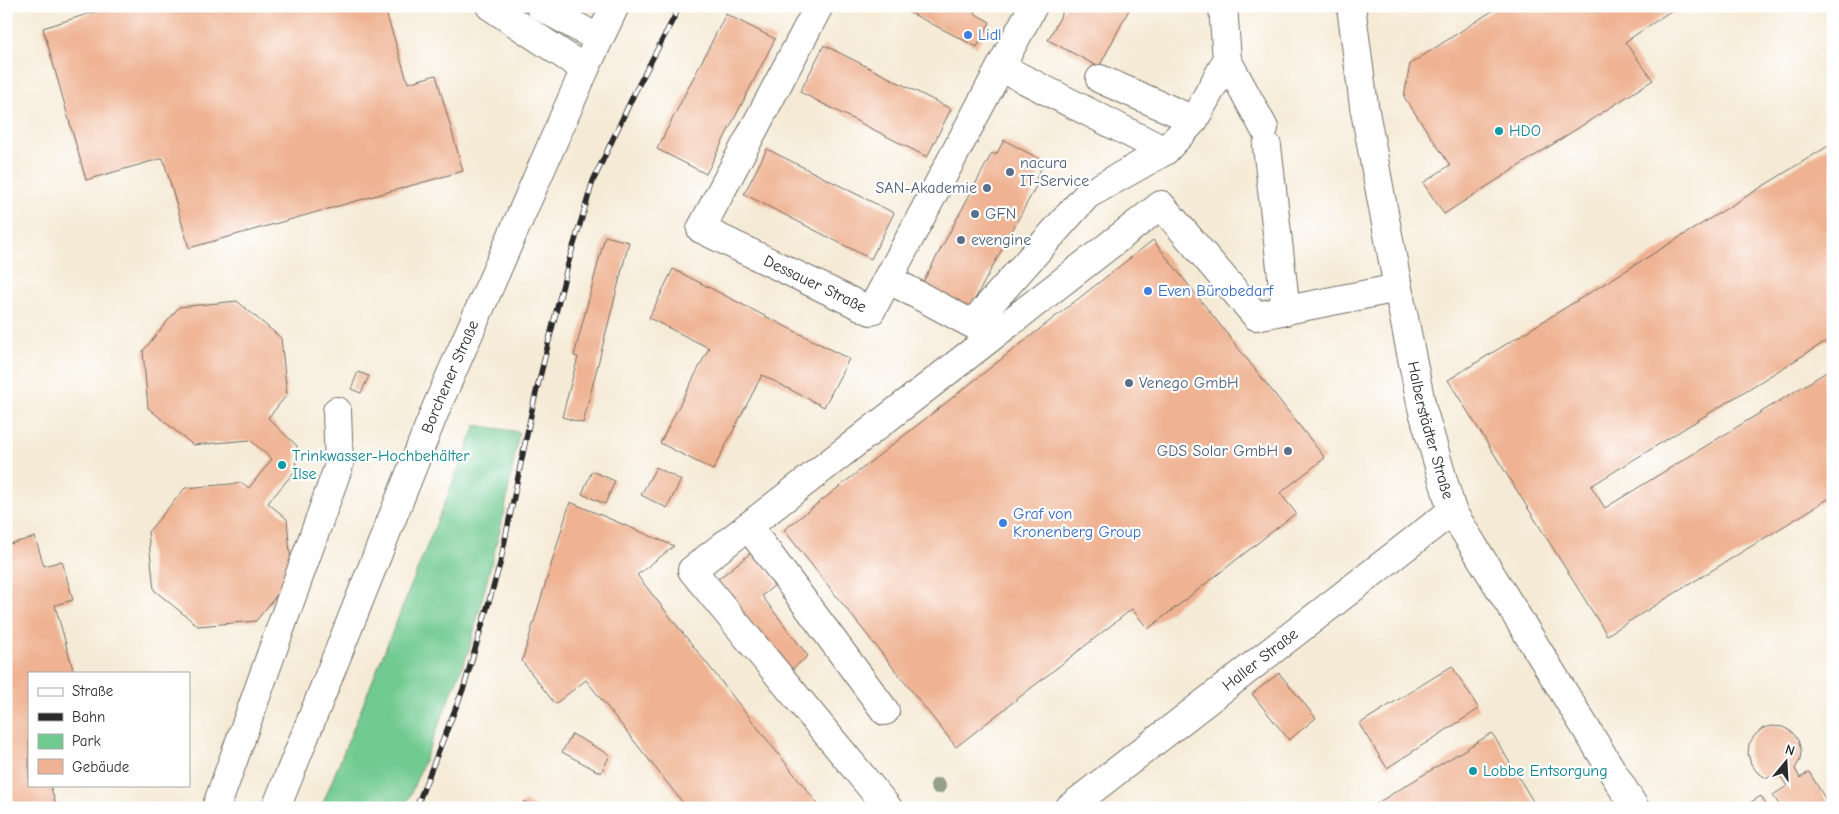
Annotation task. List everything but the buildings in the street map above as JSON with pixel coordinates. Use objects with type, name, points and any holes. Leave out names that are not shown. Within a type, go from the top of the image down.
[{"type":"street","points":[[490,6],[585,69]]},
{"type":"street","points":[[540,6],[599,39]]},
{"type":"street","name":"Borchener Straße","points":[[276,808],[437,406],[585,69],[615,6]]},
{"type":"street","name":"Dessauer Straße","points":[[820,6],[701,228],[871,311],[1034,6]]},
{"type":"street","points":[[1224,6],[1227,60],[1266,137],[1286,311]]},
{"type":"street","name":"Halberstädter Straße","points":[[1351,6],[1364,106],[1398,288],[1422,408],[1452,511],[1635,808]]},
{"type":"street","points":[[888,279],[972,324],[1088,195],[1165,151],[1194,120],[1227,60]]},
{"type":"street","points":[[1002,68],[1165,151]]},
{"type":"street","points":[[1100,79],[1194,120]]},
{"type":"street","points":[[888,808],[692,570],[1161,205],[1256,316],[1398,288]]},
{"type":"street","points":[[216,808],[339,465],[337,411]]},
{"type":"street","name":"Haller Straße","points":[[1069,808],[1452,511]]},
{"type":"street","points":[[748,526],[885,711]]},
{"type":"green space","points":[[476,425],[519,432],[504,514],[469,650],[405,808],[321,808]]},
{"type":"railway","points":[[416,808],[464,687],[500,564],[533,405],[568,264],[593,181],[635,92],[680,6]]},
{"type":"place","name":"Lidl","points":[[968,35]]},
{"type":"place","name":"HDO","points":[[1499,131]]},
{"type":"place","name":"nacura IT-Service","points":[[1010,172]]},
{"type":"place","name":"SAN-Akademie","points":[[987,188]]},
{"type":"place","name":"GFN","points":[[975,214]]},
{"type":"place","name":"evengine","points":[[961,240]]},
{"type":"place","name":"Even Bürobedarf","points":[[1148,291]]},
{"type":"place","name":"Venego GmbH","points":[[1129,383]]},
{"type":"place","name":"GDS Solar GmbH","points":[[1288,451]]},
{"type":"place","name":"Trinkwasser-Hochbehälter Ilse","points":[[282,465]]},
{"type":"place","name":"Graf von Kronenberg Group","points":[[1003,523]]},
{"type":"place","name":"Lobbe Entsorgung","points":[[1473,771]]}]
